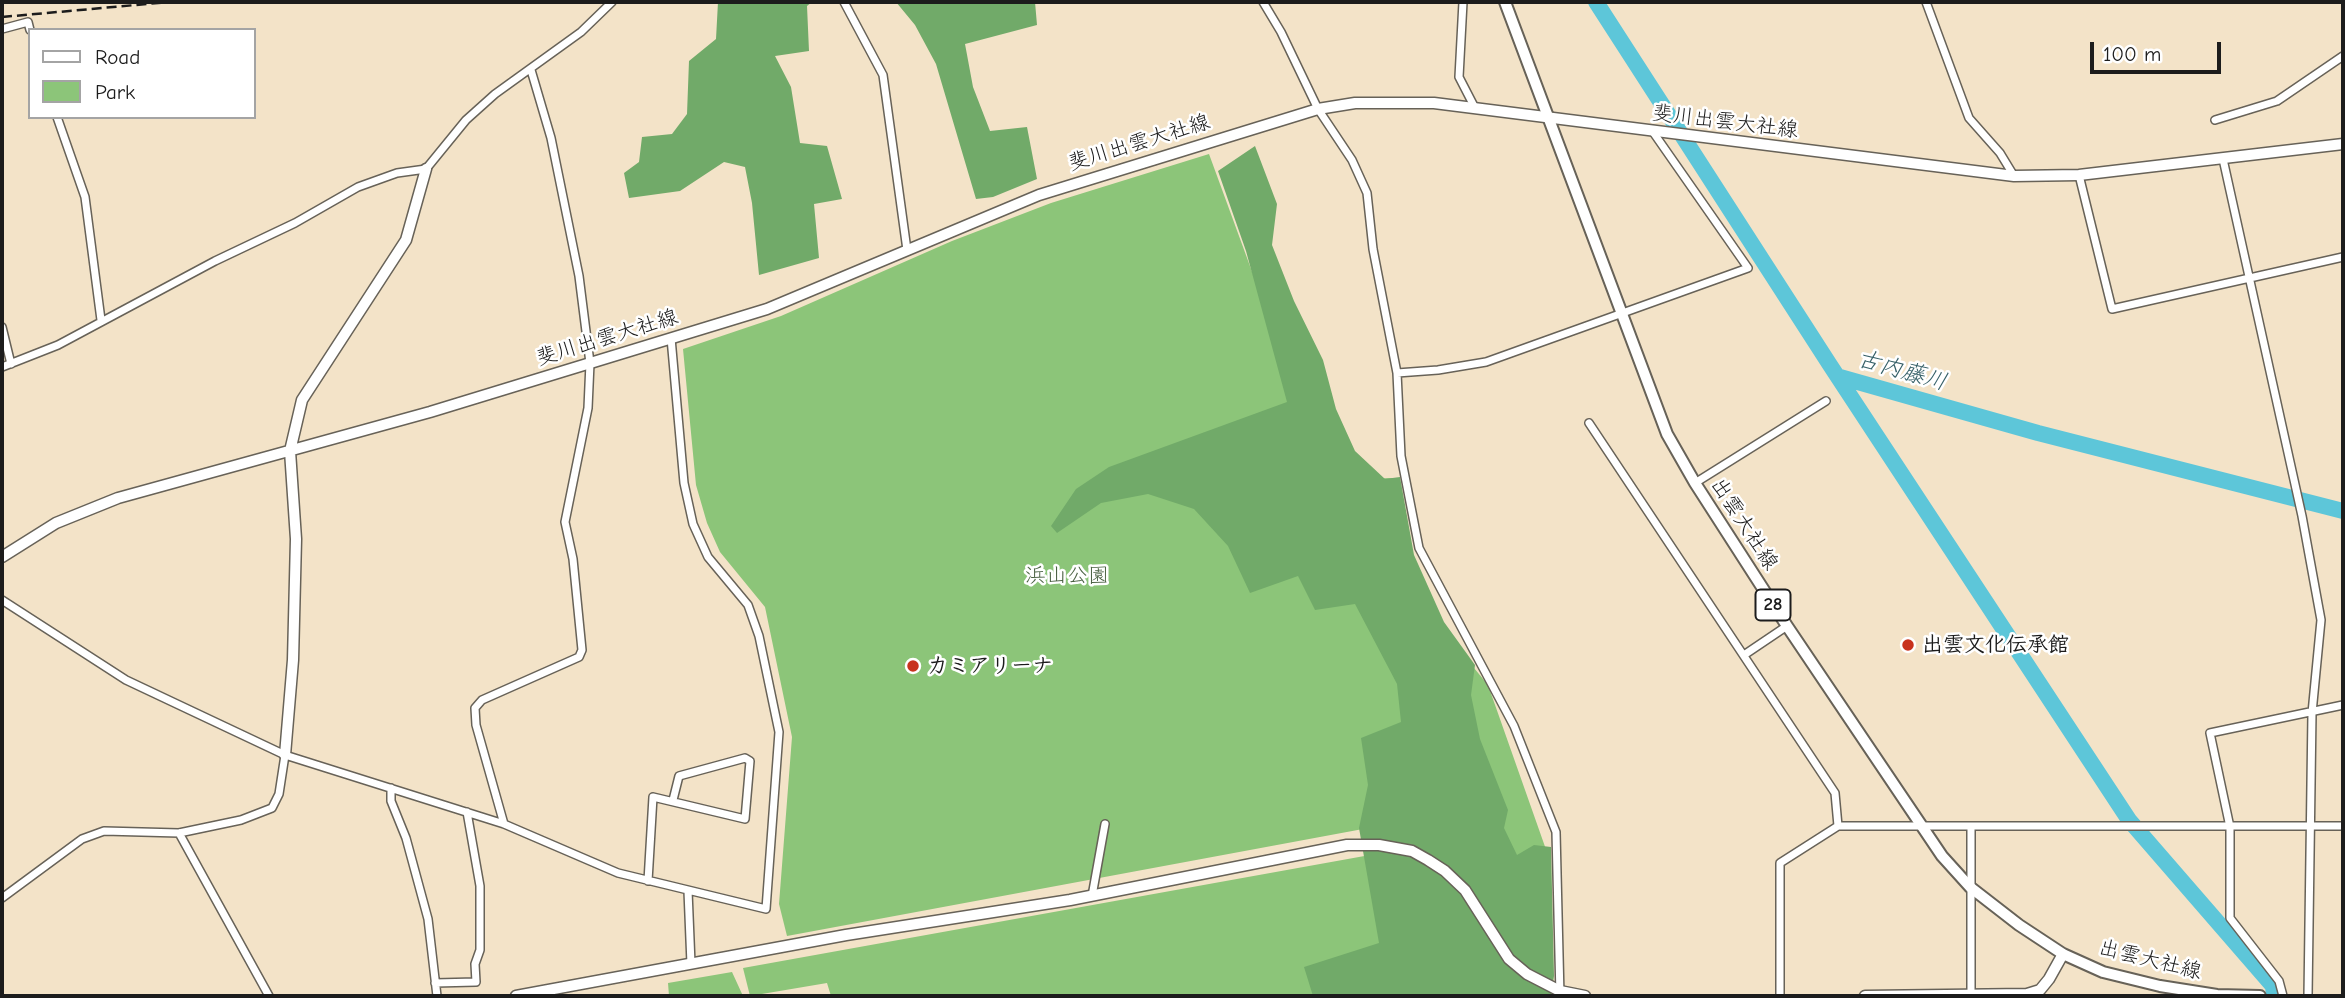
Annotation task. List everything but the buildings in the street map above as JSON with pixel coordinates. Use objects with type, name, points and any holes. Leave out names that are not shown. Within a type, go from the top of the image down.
[{"type":"main road","name":"出雲大社線","points":[[1505,2],[1667,433],[1695,483],[1787,626],[1920,826],[1970,887],[2063,954],[2103,972],[2160,986],[2217,995],[2260,996]]},
{"type":"main road","name":"斐川出雲大社線","points":[[2,557],[46,528],[85,510],[767,309],[1039,195],[1318,109],[1355,103],[1400,102],[1475,108],[2014,176],[2080,175],[2343,144]]},
{"type":"main road","points":[[285,755],[293,660],[296,539],[289,451],[302,400],[406,240],[426,169]]},
{"type":"main road","points":[[516,996],[846,935],[1091,896],[1347,845],[1379,845],[1412,851],[1446,871],[1465,890],[1509,959],[1527,974],[1560,994],[1585,996]]},
{"type":"main road","points":[[1864,996],[2027,994],[2040,990],[2063,954]]},
{"type":"street","points":[[844,2],[883,75],[907,250]]},
{"type":"street","points":[[1264,2],[1282,32],[1318,109],[1352,160],[1367,193],[1375,261],[1397,373],[1401,456],[1419,548],[1514,726],[1556,832],[1560,994]]},
{"type":"street","points":[[1464,2],[1460,76],[1475,108]]},
{"type":"street","points":[[1926,2],[1969,118],[2000,153],[2014,176]]},
{"type":"street","points":[[2,367],[58,345],[101,320],[295,223],[358,187],[397,173],[426,169],[466,120],[495,94],[581,33],[608,3]]},
{"type":"street","points":[[2,29],[28,22],[30,28]]},
{"type":"street","points":[[2215,120],[2277,102],[2343,56]]},
{"type":"street","points":[[504,824],[475,725],[475,708],[482,700],[579,657],[582,650],[573,559],[565,522],[587,408],[590,363],[579,276],[551,138],[531,70]]},
{"type":"street","points":[[58,119],[85,197],[101,320]]},
{"type":"street","points":[[1397,373],[1486,362],[1621,311],[1748,268],[1656,132]]},
{"type":"street","points":[[2223,159],[2302,516],[2321,620],[2312,713],[2308,996]]},
{"type":"street","points":[[2080,175],[2112,309],[2343,257]]},
{"type":"street","points":[[2,327],[11,364]]},
{"type":"street","points":[[2,600],[126,680],[285,755],[504,824],[618,873],[760,909],[768,906],[779,732],[759,636],[748,605],[708,557],[693,524],[684,483],[671,338]]},
{"type":"street","points":[[1695,483],[1826,401]]},
{"type":"street","points":[[1589,423],[1835,793],[1838,826]]},
{"type":"street","points":[[1744,655],[1787,626]]},
{"type":"street","points":[[2283,996],[2279,982],[2230,918],[2230,827],[2210,733],[2343,705]]},
{"type":"street","points":[[2,898],[82,839],[104,831],[179,834],[242,820],[272,808],[279,794],[285,755]]},
{"type":"street","points":[[648,881],[653,797],[745,819],[750,761],[745,758],[678,776],[673,800]]},
{"type":"street","points":[[391,788],[391,801],[406,838],[428,919],[437,996]]},
{"type":"street","points":[[435,983],[476,982],[475,964],[480,950],[480,886],[467,812]]},
{"type":"street","points":[[1091,896],[1105,824]]},
{"type":"street","points":[[1780,996],[1780,863],[1838,826],[2343,826]]},
{"type":"street","points":[[1971,827],[1971,996]]},
{"type":"street","points":[[179,834],[269,996]]},
{"type":"street","points":[[688,891],[691,964]]},
{"type":"green space","points":[[718,2],[812,2],[807,6],[809,51],[775,56],[791,87],[800,143],[827,146],[842,199],[814,204],[819,258],[759,275],[752,203],[745,167],[724,162],[680,191],[629,198],[624,173],[639,162],[642,137],[672,134],[687,114],[689,61],[716,39]]},
{"type":"green space","points":[[896,2],[1035,2],[1037,25],[965,44],[973,87],[990,131],[1027,127],[1037,179],[993,197],[976,199],[936,64],[915,25]]},
{"type":"green space","points":[[1255,146],[1277,204],[1272,245],[1294,301],[1323,360],[1336,409],[1355,451],[1385,479],[1400,477],[1414,555],[1444,622],[1475,665],[1471,695],[1480,739],[1508,810],[1504,828],[1517,855],[1534,845],[1551,847],[1554,976],[1551,996],[1313,996],[1304,967],[1379,943],[1359,828],[1368,785],[1361,738],[1401,722],[1397,684],[1355,604],[1315,610],[1298,576],[1250,593],[1228,546],[1194,509],[1148,494],[1101,503],[1057,533],[1051,526],[1076,489],[1109,467],[1287,402],[1246,251],[1218,171]]},
{"type":"green space","name":"浜山公園","points":[[1209,154],[1269,318],[1350,479],[1393,478],[1407,556],[1437,623],[1488,685],[1549,858],[1547,974],[1363,829],[787,936],[779,904],[792,737],[765,607],[720,552],[707,523],[696,485],[683,349],[781,316],[952,241],[1051,203]]},
{"type":"green space","points":[[1370,855],[1539,996],[831,996],[827,983],[750,996],[743,968]]},
{"type":"green space","points":[[732,972],[743,996],[669,996],[668,983]]},
{"type":"waterway","points":[[1596,2],[1830,365],[2129,820],[2273,986],[2274,996]]},
{"type":"waterway","name":"古内藤川","points":[[1840,377],[2038,433],[2343,511]]},
{"type":"railway","points":[[2,17],[169,2]]},
{"type":"place","name":"出雲文化伝承館","points":[[1908,645]]},
{"type":"place","name":"カミアリーナ","points":[[913,666]]}]
